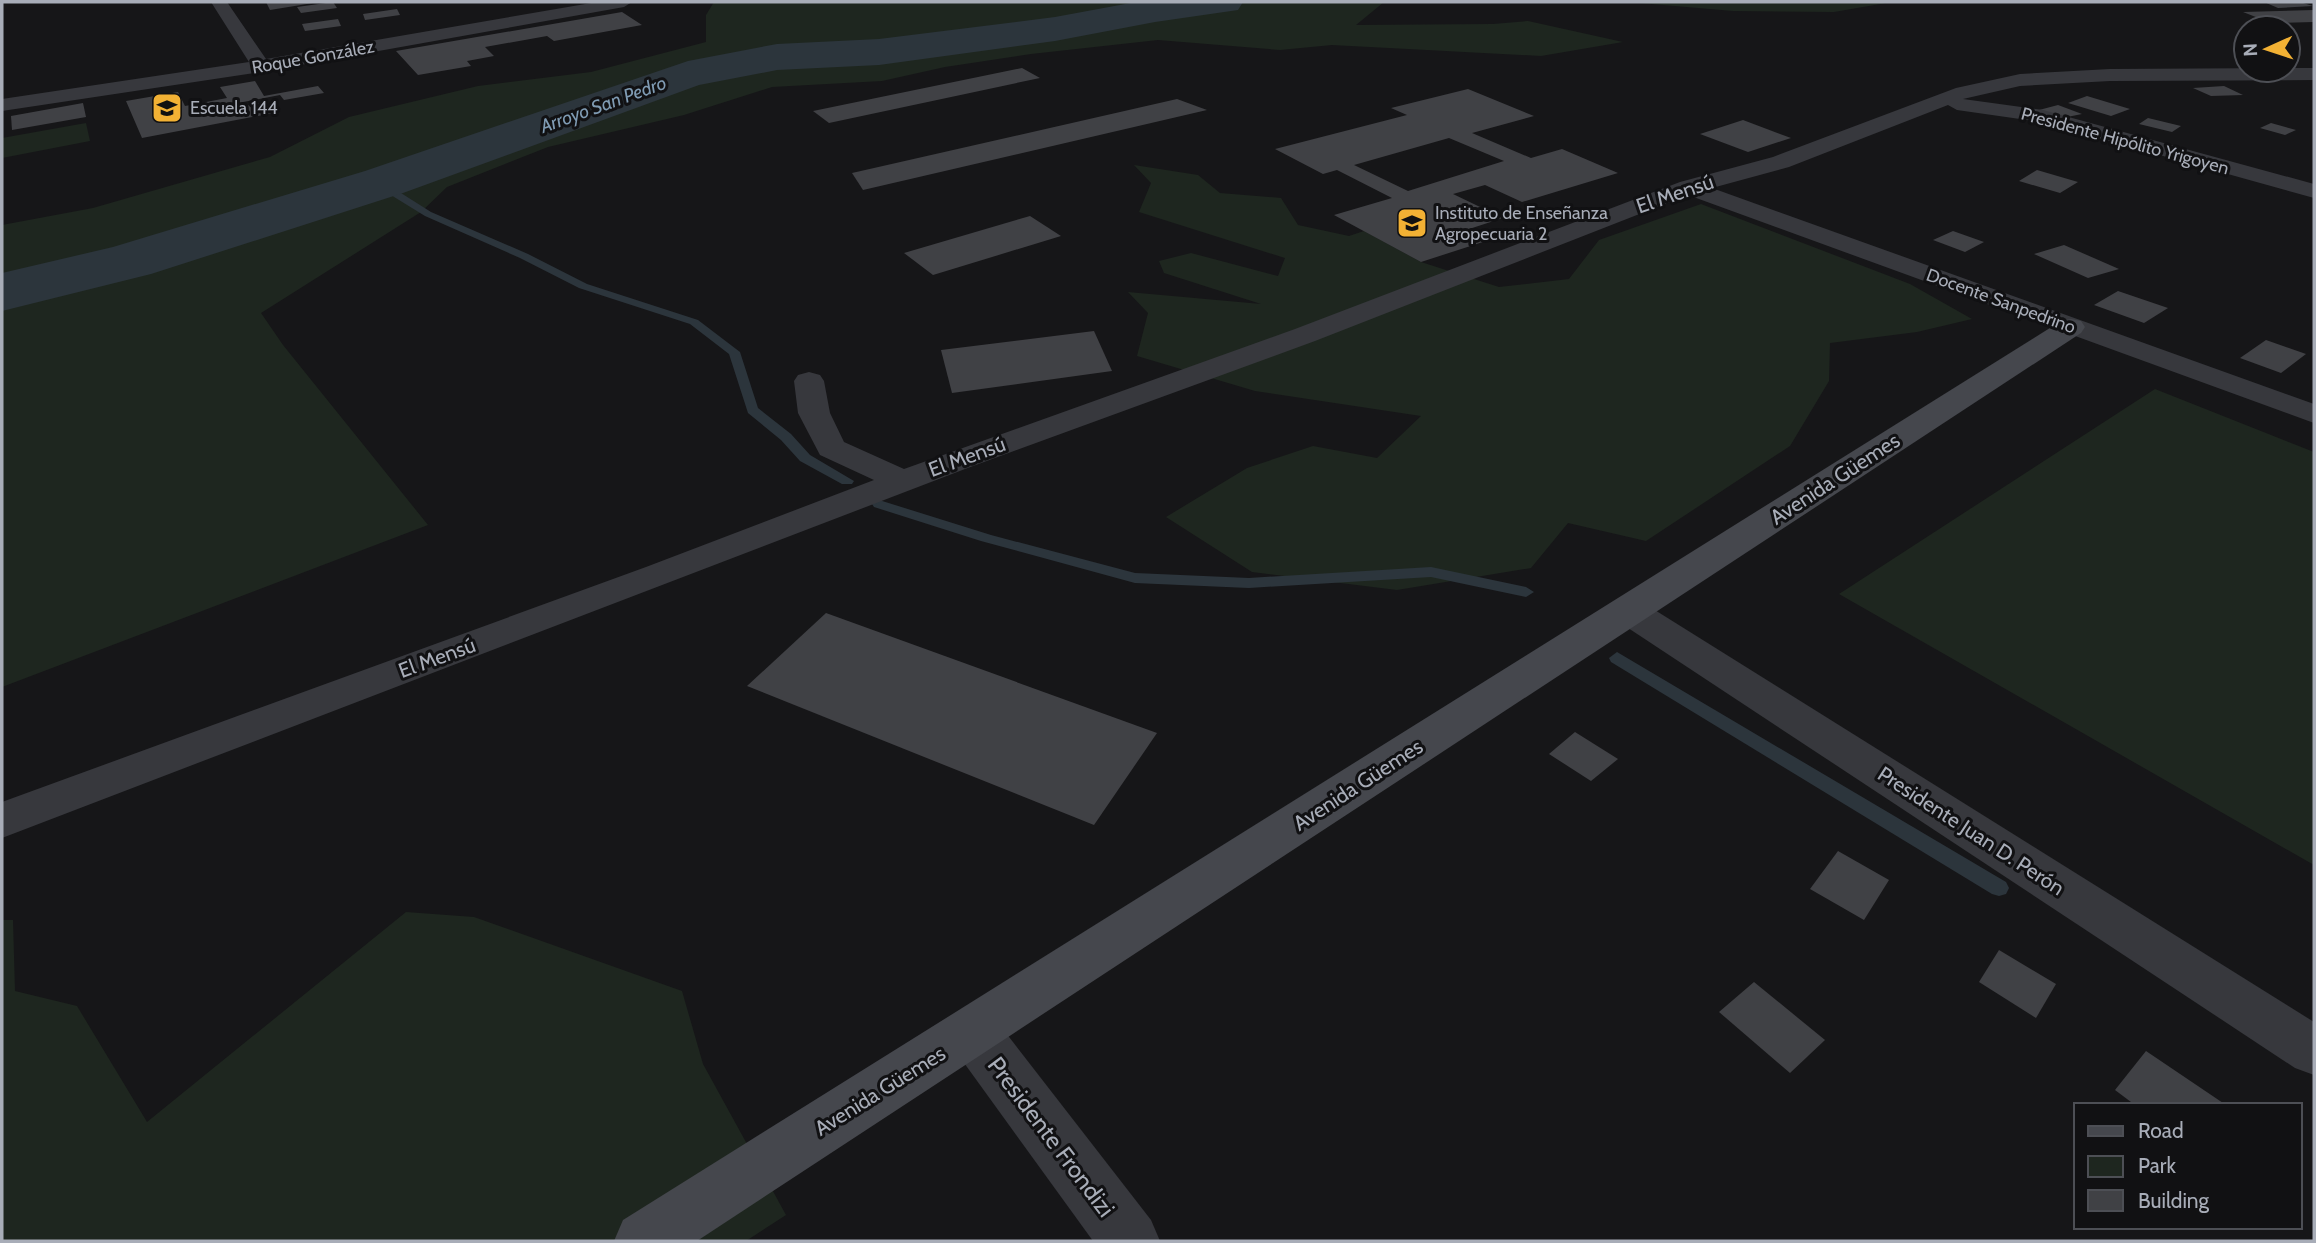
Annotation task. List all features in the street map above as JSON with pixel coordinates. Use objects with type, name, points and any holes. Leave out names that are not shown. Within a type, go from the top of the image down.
[{"type":"main road","name":"Avenida Güemes","points":[[643,1241],[2071,327]]},
{"type":"street","points":[[219,2],[261,66]]},
{"type":"street","name":"Roque González","points":[[2,105],[261,66],[624,2]]},
{"type":"street","name":"El Mensú","points":[[2,820],[903,481],[1305,335],[1688,187],[1781,162],[1934,101],[2020,80],[2123,75],[2314,74]]},
{"type":"street","name":"Presidente Hipólito Yrigoyen","points":[[1934,101],[2043,116],[2314,191]]},
{"type":"street","name":"Docente Sanpedrino","points":[[1688,187],[2314,414]]},
{"type":"street","points":[[809,381],[814,413],[831,448],[903,481]]},
{"type":"street","name":"Presidente Juan D. Perón","points":[[1629,611],[2314,1051]]},
{"type":"street","name":"Presidente Frondizi","points":[[972,1032],[1130,1241]]},
{"type":"green space","points":[[714,2],[1384,2],[1356,25],[1493,24],[1528,21],[1623,42],[1541,56],[1332,45],[1280,50],[1158,40],[1031,54],[945,67],[882,81],[772,87],[684,115],[548,147],[447,187],[421,212],[261,313],[283,345],[428,525],[2,687],[2,225],[93,208],[270,157],[349,117],[478,86],[591,72],[706,42],[706,15]]},
{"type":"green space","points":[[1628,2],[1892,2],[1834,12],[1733,11]]},
{"type":"green space","points":[[86,123],[90,141],[2,158],[2,138]]},
{"type":"green space","points":[[1134,165],[1198,175],[1220,193],[1281,198],[1298,225],[1349,236],[1364,231],[1421,262],[1499,287],[1569,279],[1599,240],[1701,204],[1910,284],[1972,319],[1917,332],[1830,343],[1829,381],[1790,446],[1646,541],[1568,523],[1531,568],[1397,590],[1252,572],[1166,517],[1247,468],[1313,446],[1377,458],[1421,416],[1255,391],[1137,356],[1148,313],[1128,292],[1261,304],[1164,273],[1159,261],[1191,253],[1278,276],[1285,258],[1139,212],[1151,183]]},
{"type":"green space","points":[[2155,389],[2314,452],[2314,865],[1839,594]]},
{"type":"green space","points":[[406,912],[474,917],[682,991],[703,1064],[786,1215],[746,1241],[2,1241],[2,920],[13,920],[15,991],[77,1006],[147,1122]]},
{"type":"building","points":[[266,2],[313,2],[313,3],[270,10]]},
{"type":"building","points":[[333,2],[337,8],[301,13],[297,7]]},
{"type":"building","points":[[2264,2],[2300,2],[2313,6],[2278,8]]},
{"type":"building","points":[[397,9],[400,15],[365,20],[363,14]]},
{"type":"building","points":[[2314,10],[2314,22],[2302,22],[2302,14],[2243,12]]},
{"type":"building","points":[[622,12],[642,25],[554,41],[547,36],[485,47],[494,56],[467,61],[471,66],[418,75],[396,51]]},
{"type":"building","points":[[338,19],[341,26],[305,31],[302,24]]},
{"type":"building","points":[[1022,68],[1040,78],[829,123],[813,111]]},
{"type":"building","points":[[255,81],[264,96],[318,86],[324,93],[284,100],[280,95],[238,103],[240,107],[266,102],[273,113],[142,138],[126,101],[178,92],[185,106],[227,98],[220,87]]},
{"type":"building","points":[[2224,86],[2243,95],[2211,96],[2193,88]]},
{"type":"building","points":[[1468,89],[1534,116],[1472,133],[1531,158],[1562,149],[1618,173],[1522,202],[1485,185],[1453,194],[1503,218],[1466,230],[1486,241],[1421,262],[1334,215],[1392,198],[1337,170],[1323,174],[1275,149],[1407,115],[1391,108]],"holes":[[[1449,138],[1504,161],[1408,191],[1354,165]]]},
{"type":"building","points":[[2087,96],[2130,109],[2111,116],[2068,103]]},
{"type":"building","points":[[1177,99],[1207,110],[863,190],[852,173]]},
{"type":"building","points":[[83,103],[86,117],[12,130],[11,116]]},
{"type":"building","points":[[2058,105],[2082,114],[2062,118],[2039,110]]},
{"type":"building","points":[[2148,118],[2181,126],[2172,132],[2139,124]]},
{"type":"building","points":[[1743,120],[1791,138],[1748,152],[1700,134]]},
{"type":"building","points":[[2271,123],[2296,130],[2285,135],[2260,128]]},
{"type":"building","points":[[2037,170],[2078,182],[2060,193],[2019,181]]},
{"type":"building","points":[[1030,216],[1061,236],[933,275],[904,253]]},
{"type":"building","points":[[1953,231],[1984,242],[1965,252],[1933,240]]},
{"type":"building","points":[[2064,245],[2119,269],[2088,278],[2034,254]]},
{"type":"building","points":[[2118,291],[2168,308],[2144,323],[2094,305]]},
{"type":"building","points":[[1094,331],[1112,371],[952,393],[941,350]]},
{"type":"building","points":[[2266,340],[2306,354],[2281,373],[2240,358]]},
{"type":"building","points":[[826,613],[1157,733],[1094,825],[747,686]]},
{"type":"building","points":[[1575,732],[1618,759],[1591,781],[1549,754]]},
{"type":"building","points":[[1838,851],[1889,880],[1864,920],[1810,889]]},
{"type":"building","points":[[1999,950],[2056,984],[2036,1018],[1979,982]]},
{"type":"building","points":[[1754,982],[1825,1040],[1790,1073],[1719,1012]]},
{"type":"building","points":[[2146,1051],[2223,1103],[2132,1103],[2115,1090]]},
{"type":"waterway","name":"Arroyo San Pedro","points":[[2,292],[130,261],[384,182],[688,74],[777,57],[879,52],[1055,29],[1155,10],[1224,2]]},
{"type":"waterway","points":[[384,182],[389,190],[428,214],[524,256],[583,286],[694,322],[734,352],[752,410],[786,437],[805,458],[847,481]]},
{"type":"waterway","points":[[879,504],[986,538],[1135,578],[1249,583],[1431,572],[1526,592]]},
{"type":"waterway","points":[[1617,658],[1999,888]]},
{"type":"place","name":"Escuela 144","points":[[167,108]]},
{"type":"place","name":"Instituto de Enseñanza Agropecuaria 2","points":[[1412,223]]}]
